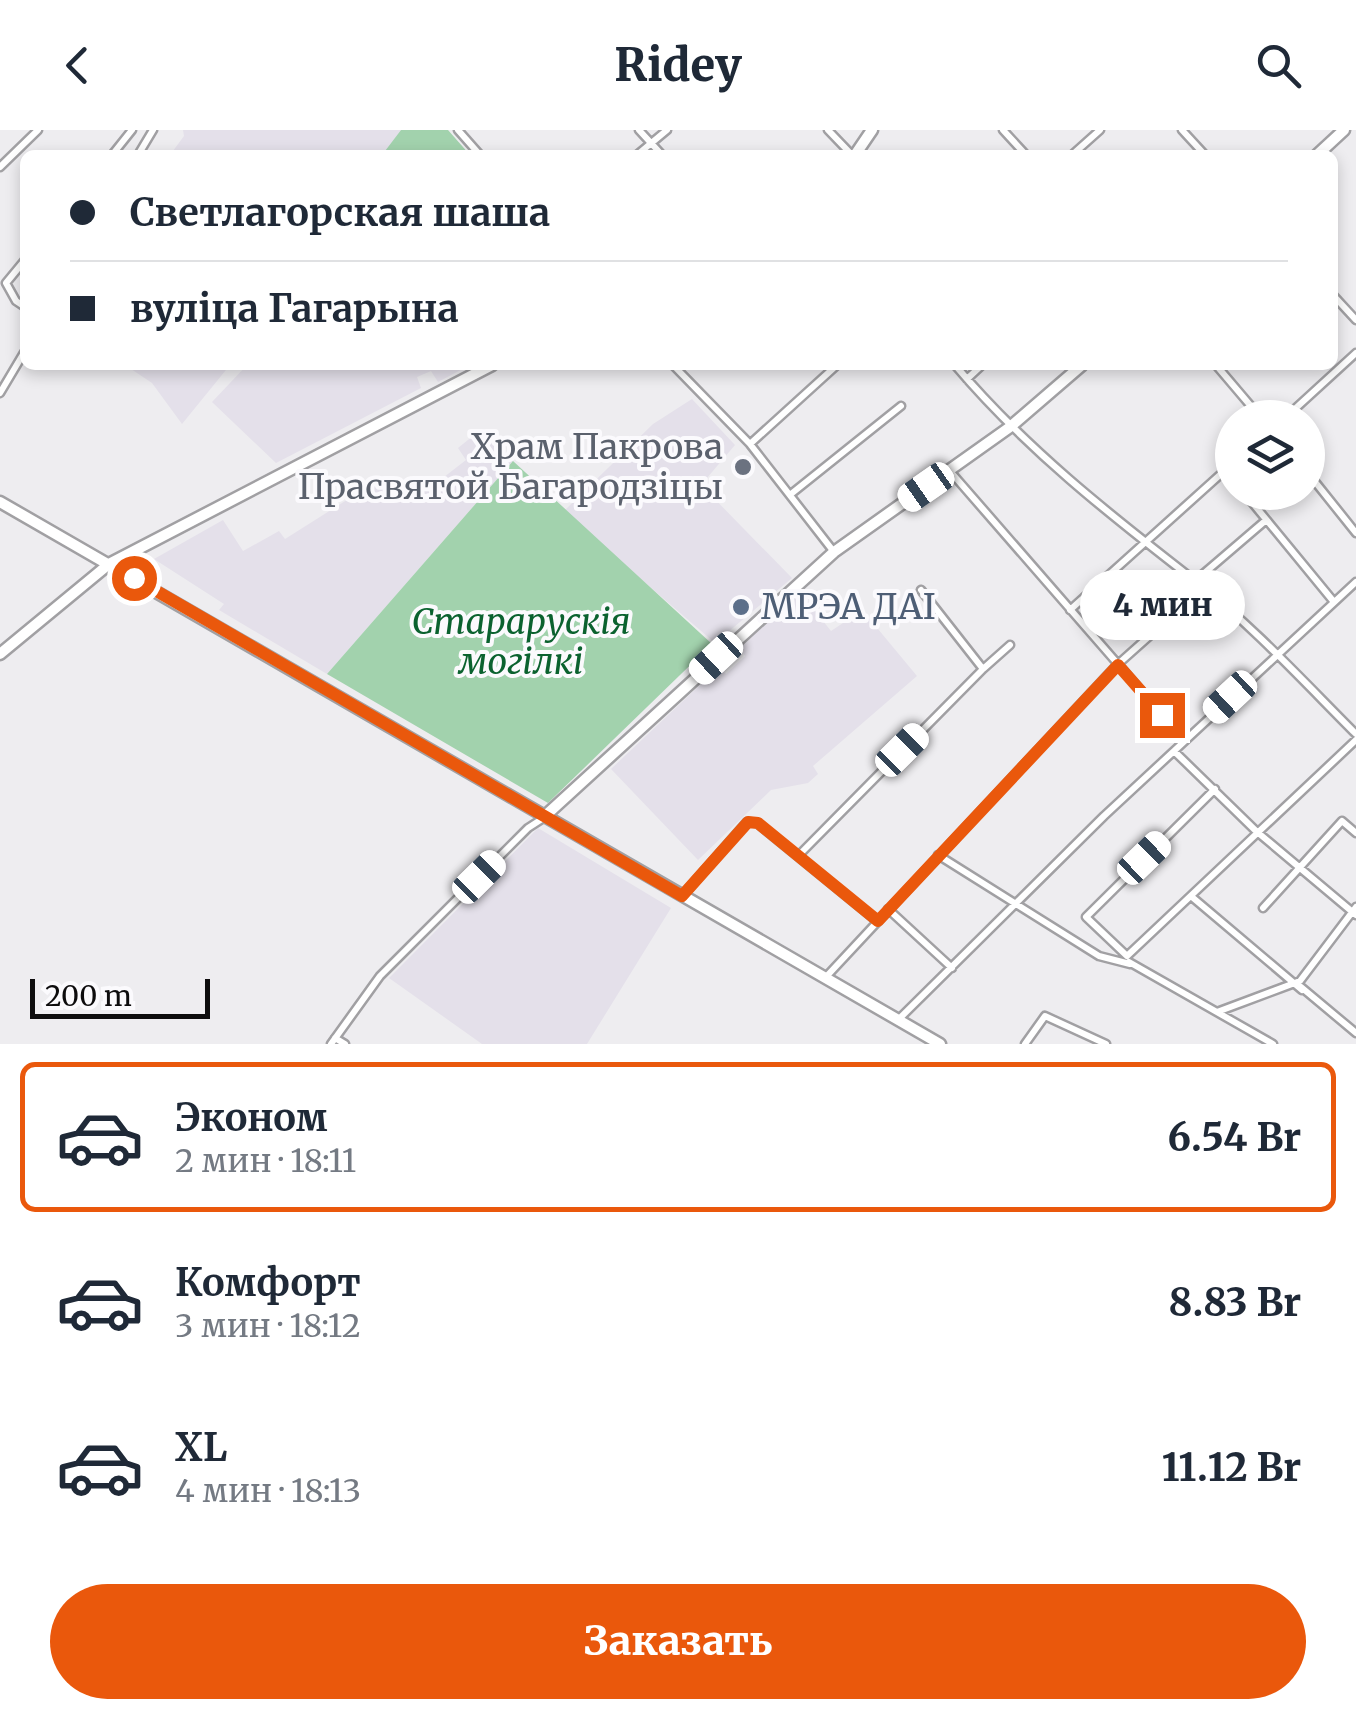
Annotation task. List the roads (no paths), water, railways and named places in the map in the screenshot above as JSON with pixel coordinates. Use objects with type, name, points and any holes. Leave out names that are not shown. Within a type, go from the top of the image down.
[{"type":"street","points":[[0,167],[38,130]]},
{"type":"street","points":[[116,150],[132,130]]},
{"type":"street","points":[[458,130],[476,150]]},
{"type":"street","points":[[639,130],[657,150]]},
{"type":"street","points":[[643,150],[667,130]]},
{"type":"street","points":[[828,130],[849,150]]},
{"type":"street","points":[[1003,130],[1021,150]]},
{"type":"street","points":[[1078,150],[1100,130]]},
{"type":"street","points":[[1182,130],[1200,150]]},
{"type":"street","points":[[1322,150],[1344,130]]},
{"type":"street","points":[[20,266],[6,283],[20,304]]},
{"type":"street","points":[[1338,300],[1356,320]]},
{"type":"street","points":[[0,394],[20,360]]},
{"type":"street","points":[[0,654],[109,564],[482,370]]},
{"type":"street","points":[[678,370],[750,444],[834,552]]},
{"type":"street","points":[[750,444],[831,370]]},
{"type":"street","points":[[959,370],[1010,427],[1141,544],[1195,581],[1276,654],[1356,737],[1256,830],[1128,960]]},
{"type":"street","points":[[966,379],[976,370]]},
{"type":"street","points":[[345,1044],[333,1041],[380,976],[528,828],[834,552],[1010,427],[1076,370]]},
{"type":"street","points":[[1220,370],[1246,400]]},
{"type":"street","points":[[1305,400],[1337,370]]},
{"type":"street","points":[[790,494],[901,406]]},
{"type":"street","points":[[949,470],[1184,740]]},
{"type":"street","points":[[1070,610],[1215,479]]},
{"type":"street","points":[[1325,495],[1356,533]]},
{"type":"street","points":[[0,502],[940,1044]]},
{"type":"street","points":[[1257,510],[1334,602]]},
{"type":"street","points":[[1195,581],[1265,521]]},
{"type":"street","points":[[898,1020],[1184,740],[1356,582]]},
{"type":"street","points":[[922,590],[984,669]]},
{"type":"street","points":[[824,979],[1118,665],[1173,615]]},
{"type":"street","points":[[798,856],[1010,645]]},
{"type":"street","points":[[1175,752],[1256,830],[1355,911],[1300,981],[1217,1012]]},
{"type":"street","points":[[1215,789],[1086,917],[1128,960],[1272,1044]]},
{"type":"street","points":[[1263,908],[1342,821],[1356,833]]},
{"type":"street","points":[[682,896],[748,822],[758,823],[878,921]]},
{"type":"street","points":[[938,855],[1099,956],[1128,960]]},
{"type":"street","points":[[1192,896],[1291,984],[1356,1032]]},
{"type":"street","points":[[888,910],[952,968]]},
{"type":"street","points":[[1300,981],[1302,990]]},
{"type":"street","points":[[1025,1044],[1045,1016],[1106,1044]]},
{"type":"place","name":"Храм Пакрова Прасвятой Багародзіцы","points":[[743,467]]},
{"type":"place","name":"МРЭА ДАІ","points":[[741,607]]},
{"type":"park label","name":"Старарускія могілкі","points":[[521,642]]}]
